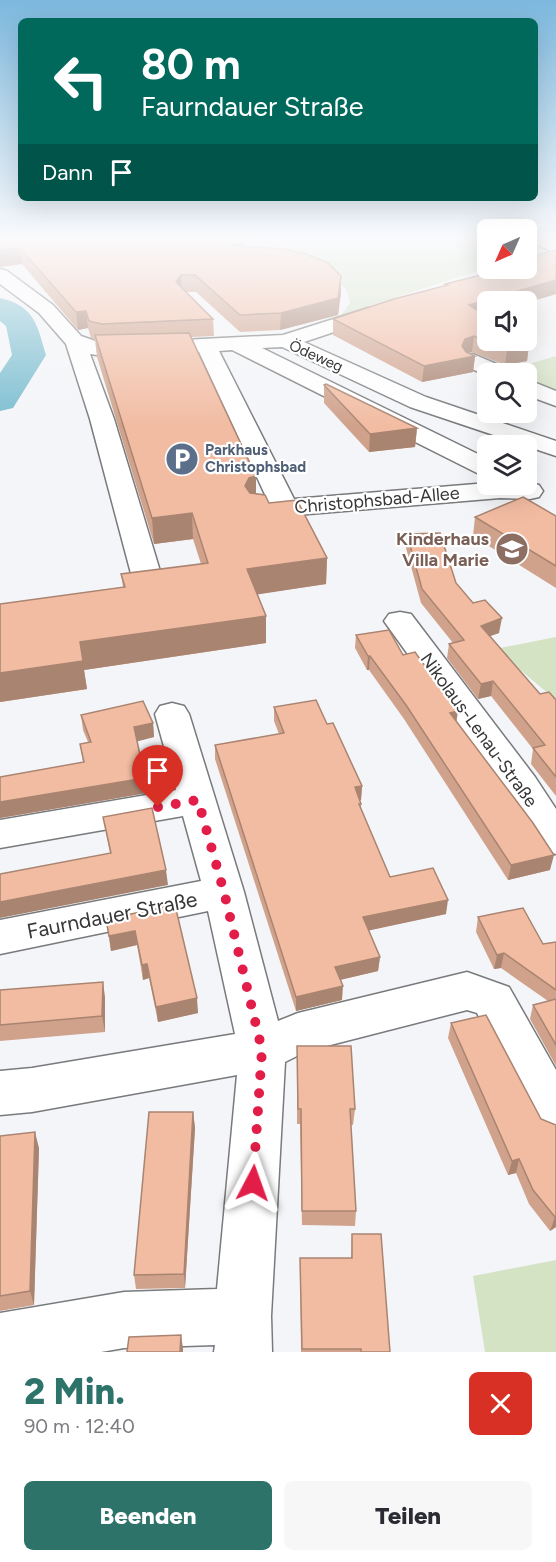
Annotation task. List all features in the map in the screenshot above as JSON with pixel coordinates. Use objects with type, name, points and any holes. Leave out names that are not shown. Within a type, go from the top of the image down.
[{"type":"street","points":[[34,300],[54,317],[71,339],[111,418],[148,580]]},
{"type":"street","points":[[285,341],[397,305]]},
{"type":"street","points":[[213,321],[237,344]]},
{"type":"street","name":"Ödeweg","points":[[71,339],[104,350],[285,341],[418,402],[514,435]]},
{"type":"street","name":"Christophsbad-Allee","points":[[237,344],[477,464]]},
{"type":"street","name":"Christophsbad-Allee","points":[[206,345],[273,509],[477,492]]},
{"type":"street","points":[[473,361],[477,363]]},
{"type":"street","points":[[537,391],[556,399]]},
{"type":"street","points":[[532,435],[556,427]]},
{"type":"street","name":"Ödeweg","points":[[537,443],[556,449]]},
{"type":"street","name":"Nikolaus-Lenau-Straße","points":[[400,621],[522,786],[556,840]]},
{"type":"street","name":"Faurndauer Straße","points":[[0,1341],[124,1320],[243,1334],[262,1050],[224,892],[172,714]]},
{"type":"street","points":[[0,834],[198,800]]},
{"type":"street","name":"Faurndauer Straße","points":[[0,937],[224,892]]},
{"type":"street","points":[[0,1093],[32,1090],[262,1050],[298,1033],[466,991],[493,1000],[556,1116]]},
{"type":"green space","points":[[349,300],[387,300],[341,315],[350,303]]},
{"type":"green space","points":[[556,356],[556,394],[537,385],[537,363],[532,363]]},
{"type":"green space","points":[[556,637],[556,700],[495,649]]},
{"type":"green space","points":[[556,1260],[556,1352],[485,1352],[473,1276]]},
{"type":"building","points":[[66,300],[194,300],[213,319],[102,324],[89,321],[86,311],[76,312]]},
{"type":"building","points":[[223,300],[330,300],[281,313],[240,315]]},
{"type":"building","points":[[391,300],[477,300],[477,303],[469,305],[477,310],[477,337],[465,339],[462,346],[466,352],[475,356],[424,366],[333,319]]},
{"type":"building","points":[[189,333],[256,476],[249,478],[245,486],[250,493],[265,495],[269,503],[297,500],[327,558],[247,569],[266,616],[80,642],[83,661],[0,673],[0,604],[125,587],[121,574],[208,563],[192,513],[152,518],[95,335]]},
{"type":"building","points":[[324,385],[417,428],[370,434]]},
{"type":"building","points":[[523,497],[556,516],[556,566],[475,517]]},
{"type":"building","points":[[440,533],[456,583],[473,603],[485,600],[502,618],[481,626],[540,694],[549,692],[556,700],[556,777],[533,748],[545,745],[493,681],[481,684],[449,644],[464,640],[422,589],[407,534]]},
{"type":"building","points":[[389,630],[403,655],[415,652],[458,711],[450,713],[533,823],[554,855],[511,865],[406,705],[368,656],[356,635]]},
{"type":"building","points":[[316,700],[327,724],[333,723],[362,786],[355,787],[361,804],[359,804],[390,877],[433,868],[448,900],[363,917],[380,957],[335,967],[343,986],[296,997],[215,745],[284,733],[274,707]]},
{"type":"building","points":[[143,701],[153,723],[134,727],[145,778],[0,802],[0,777],[84,762],[80,744],[91,742],[81,715]]},
{"type":"building","points":[[152,808],[166,870],[0,902],[0,874],[111,853],[103,817]]},
{"type":"building","points":[[175,905],[197,998],[156,1007],[147,964],[142,965],[135,931],[109,936],[106,919]]},
{"type":"building","points":[[523,908],[543,944],[556,942],[556,990],[504,953],[497,955],[478,917]]},
{"type":"building","points":[[103,982],[102,1016],[0,1025],[0,990]]},
{"type":"building","points":[[556,999],[556,1045],[533,1005]]},
{"type":"building","points":[[486,1015],[541,1119],[556,1125],[555,1217],[533,1190],[519,1159],[512,1161],[451,1023]]},
{"type":"building","points":[[297,1046],[351,1046],[355,1109],[350,1109],[356,1211],[302,1211],[301,1109],[298,1109]]},
{"type":"building","points":[[149,1112],[193,1112],[184,1274],[134,1275]]},
{"type":"building","points":[[35,1132],[30,1291],[0,1296],[0,1136]]},
{"type":"building","points":[[352,1234],[381,1234],[390,1352],[361,1352],[361,1349],[302,1349],[300,1258],[352,1258]]},
{"type":"building","points":[[181,1335],[180,1352],[127,1352],[129,1337]]},
{"type":"waterway","points":[[0,307],[21,322],[29,355],[0,400]]},
{"type":"place","name":"Parkhaus Christophsbad","points":[[182,459]]},
{"type":"place","name":"Kinderhaus Villa Marie","points":[[512,549]]},
{"type":"route","points":[[158,807],[198,800],[224,892],[262,1050],[253,1183]]}]
